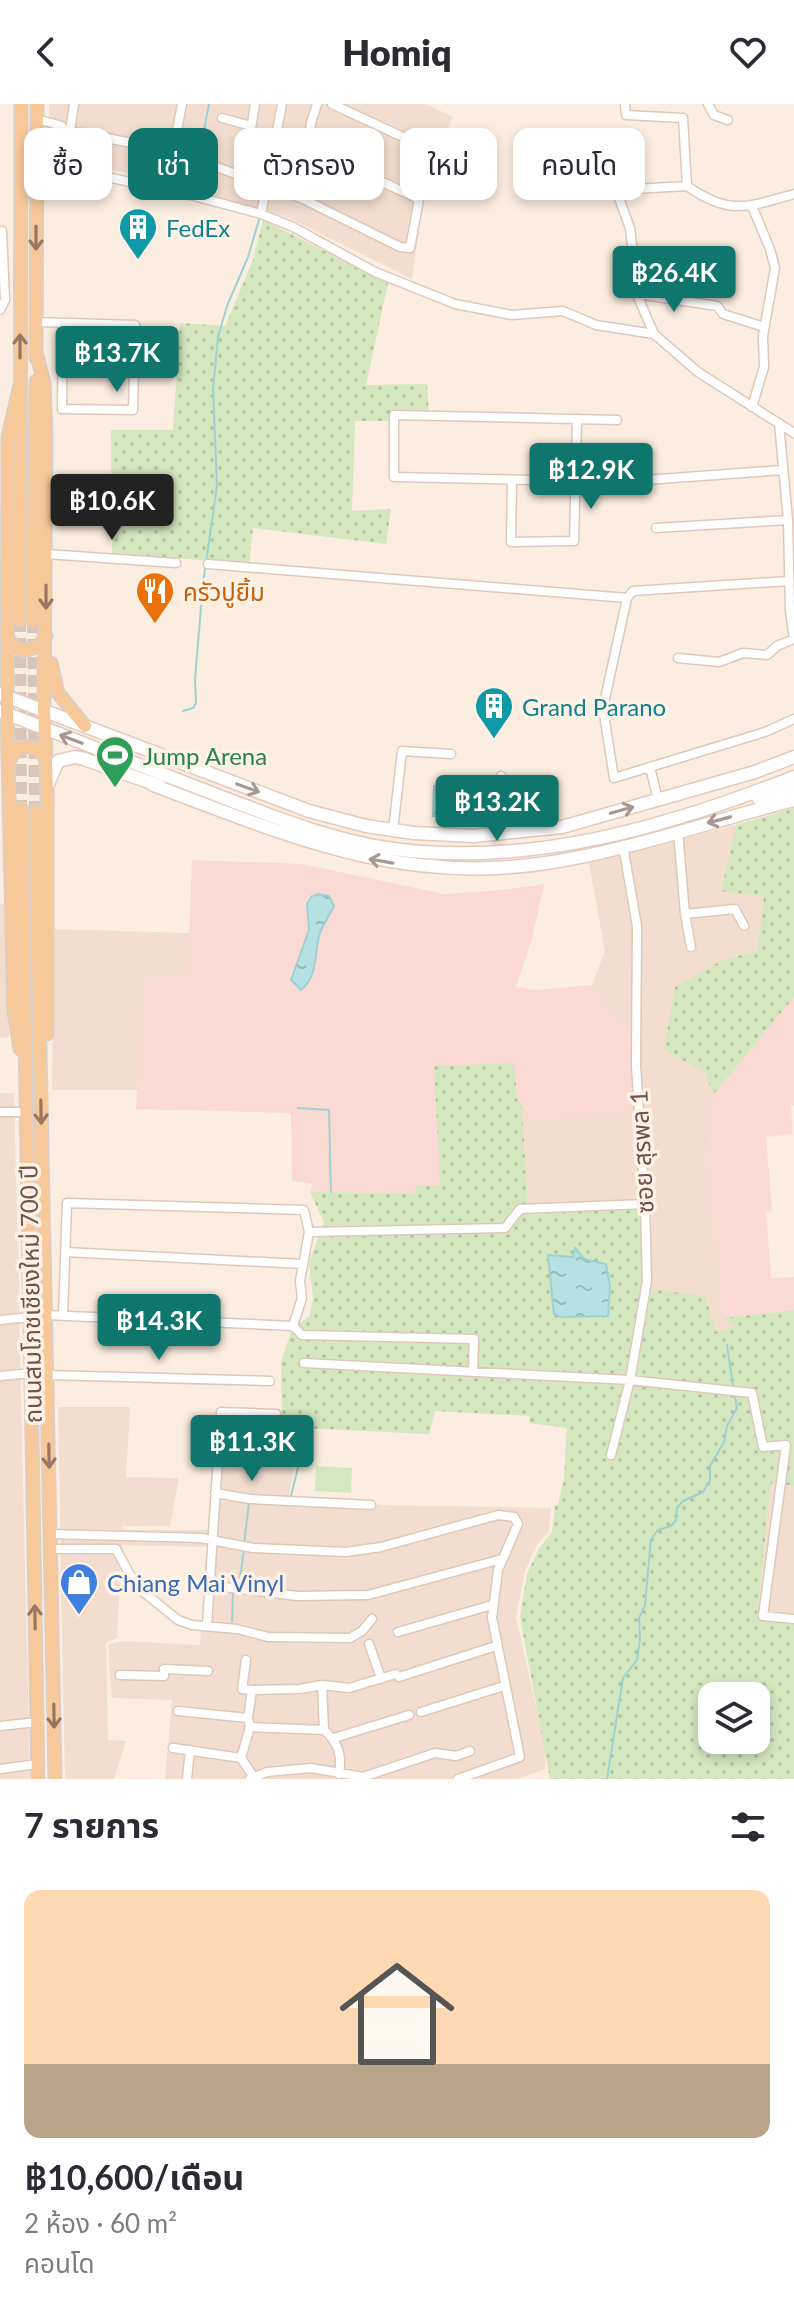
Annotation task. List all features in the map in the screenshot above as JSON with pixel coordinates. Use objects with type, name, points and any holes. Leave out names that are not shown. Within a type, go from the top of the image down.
[{"type":"main road","points":[[21,104],[20,385],[27,621],[36,352],[36,200]]},
{"type":"main road","points":[[37,104],[37,128]]},
{"type":"main road","points":[[36,352],[44,383],[46,554],[44,711],[49,999],[41,1072]]},
{"type":"main road","points":[[20,385],[4,471],[7,637],[4,712],[10,759],[14,1011],[26,1072]]},
{"type":"main road","points":[[7,637],[15,647],[24,651],[39,646],[46,636]]},
{"type":"main road","points":[[46,636],[58,693],[85,726]]},
{"type":"main road","points":[[0,654],[7,637]]},
{"type":"main road","points":[[4,696],[309,811],[393,831],[449,835],[500,834],[562,827],[755,772],[794,757]]},
{"type":"main road","points":[[4,712],[319,832],[367,844],[420,851],[468,854],[526,851],[591,841],[709,807],[794,777]]},
{"type":"main road","points":[[0,733],[10,759]]},
{"type":"main road","points":[[10,759],[17,748],[30,746],[41,751],[47,763]]},
{"type":"main road","points":[[47,789],[58,761],[75,757],[351,855],[423,867],[482,869],[552,863],[794,800]]},
{"type":"main road","points":[[153,785],[223,797]]},
{"type":"main road","points":[[709,807],[794,789]]},
{"type":"main road","name":"ถนนสมโภชเชียงใหม่ 700 ปี","points":[[21,808],[38,1779]]},
{"type":"main road","name":"ถนนสมโภชเชียงใหม่ 700 ปี","points":[[35,811],[55,1779]]},
{"type":"main road","points":[[319,832],[351,855]]},
{"type":"main road","points":[[591,841],[619,847]]},
{"type":"main road","points":[[482,869],[526,851]]},
{"type":"street","points":[[68,128],[74,104]]},
{"type":"street","points":[[177,128],[182,104]]},
{"type":"street","points":[[222,118],[251,126],[255,104]]},
{"type":"street","points":[[277,128],[282,104]]},
{"type":"street","points":[[311,128],[317,104]]},
{"type":"street","points":[[332,104],[400,136]]},
{"type":"street","points":[[625,104],[626,115],[683,118],[687,186]]},
{"type":"street","points":[[708,104],[714,115],[728,120]]},
{"type":"street","points":[[37,119],[64,128]]},
{"type":"street","points":[[112,178],[261,214],[293,227],[375,272],[455,304],[512,315],[563,311],[596,325],[654,334]]},
{"type":"street","points":[[305,200],[400,247],[410,248],[419,199],[384,183]]},
{"type":"street","points":[[794,194],[752,206],[719,205],[687,186],[616,190],[630,228],[638,294],[654,334],[698,372],[794,433]]},
{"type":"street","points":[[261,214],[263,200]]},
{"type":"street","points":[[752,206],[775,268],[764,327],[764,367],[752,407]]},
{"type":"street","points":[[0,310],[5,300],[1,231],[20,230]]},
{"type":"street","points":[[633,261],[703,267]]},
{"type":"street","points":[[4,268],[20,268]]},
{"type":"street","points":[[638,294],[717,306],[723,314],[764,327]]},
{"type":"street","points":[[36,322],[135,325],[133,410],[62,409],[63,323]]},
{"type":"street","points":[[617,420],[394,415],[394,477],[618,482],[783,470]]},
{"type":"street","points":[[512,480],[511,542],[574,541],[577,419]]},
{"type":"street","points":[[678,658],[719,662],[743,653],[767,655],[777,646],[794,639],[779,423]]},
{"type":"street","points":[[656,528],[788,520]]},
{"type":"street","points":[[46,554],[176,563]]},
{"type":"street","points":[[208,564],[630,594],[789,581]]},
{"type":"street","points":[[630,594],[603,708],[614,778],[765,732],[794,719]]},
{"type":"street","points":[[393,831],[402,751],[451,754]]},
{"type":"street","points":[[650,767],[658,800]]},
{"type":"street","points":[[500,834],[501,776]]},
{"type":"street","points":[[678,831],[691,947]]},
{"type":"street","name":"ซอย สุรพล 1","points":[[611,1455],[630,1380],[647,1281],[636,1065],[637,926],[619,847]]},
{"type":"street","points":[[685,914],[735,909],[744,926]]},
{"type":"street","points":[[0,1112],[27,1112]]},
{"type":"street","points":[[63,1316],[67,1203],[304,1210],[309,1232],[302,1264],[302,1298],[293,1326]]},
{"type":"street","points":[[309,1232],[505,1228],[520,1209],[645,1204]]},
{"type":"street","points":[[65,1252],[302,1264]]},
{"type":"street","points":[[46,1315],[293,1326],[302,1335],[474,1339],[473,1370]]},
{"type":"street","points":[[0,1320],[30,1317]]},
{"type":"street","points":[[304,1363],[630,1380],[752,1393],[763,1447],[786,1445],[763,1616],[794,1619]]},
{"type":"street","points":[[0,1376],[31,1373]]},
{"type":"street","points":[[47,1375],[270,1381]]},
{"type":"street","points":[[207,1625],[221,1412],[276,1414]]},
{"type":"street","points":[[218,1450],[289,1455]]},
{"type":"street","points":[[215,1493],[250,1499],[371,1505]]},
{"type":"street","points":[[50,1534],[212,1539],[243,1546],[358,1551],[507,1515],[517,1519],[518,1524],[502,1559],[492,1605],[496,1646],[520,1757],[458,1779]]},
{"type":"street","points":[[50,1549],[116,1549],[136,1586],[178,1620],[192,1625],[268,1637],[350,1638],[362,1631],[372,1619]]},
{"type":"street","points":[[208,1585],[297,1596],[370,1595],[502,1559]]},
{"type":"street","points":[[398,1632],[492,1605]]},
{"type":"street","points":[[369,1644],[381,1678]]},
{"type":"street","points":[[246,1660],[242,1689],[285,1690],[322,1685],[349,1688],[496,1646]]},
{"type":"street","points":[[120,1675],[164,1676],[164,1669],[208,1671]]},
{"type":"street","points":[[322,1685],[324,1730]]},
{"type":"street","points":[[421,1712],[504,1686]]},
{"type":"street","points":[[252,1690],[241,1758],[251,1778],[267,1772],[311,1768],[363,1777],[383,1775],[435,1753],[456,1756],[470,1751]]},
{"type":"street","points":[[178,1711],[324,1730],[334,1738],[339,1750],[339,1774]]},
{"type":"street","points":[[334,1738],[409,1715]]},
{"type":"street","points":[[0,1726],[37,1722]]},
{"type":"street","points":[[173,1748],[241,1758]]},
{"type":"street","points":[[187,1779],[190,1750]]},
{"type":"street","points":[[0,1769],[38,1764]]},
{"type":"shaded area","points":[[49,104],[426,104],[453,117],[448,128],[400,128],[400,200],[423,200],[412,279],[287,217],[218,196],[218,128],[128,128],[128,173],[112,170],[112,128],[49,128]]},
{"type":"shaded area","points":[[736,825],[721,890],[764,897],[757,952],[723,960],[705,1072],[713,1095],[708,1161],[724,1317],[736,1327],[716,1333],[653,1291],[641,1288],[644,1265],[639,1209],[528,1211],[522,1105],[535,1119],[632,1032],[604,1008],[592,985],[605,951],[589,863]]},
{"type":"shaded area","points":[[192,860],[302,864],[444,894],[544,884],[532,938],[516,987],[536,990],[592,985],[604,1008],[632,1032],[634,1101],[623,1115],[535,1119],[517,1098],[440,1185],[414,1193],[310,1192],[313,1184],[292,1181],[291,1113],[136,1109],[145,979],[188,976]]},
{"type":"shaded area","points":[[0,904],[5,904],[9,1037],[0,1038]]},
{"type":"shaded area","points":[[54,929],[190,933],[188,977],[145,979],[138,1090],[52,1090]]},
{"type":"shaded area","points":[[794,997],[793,1134],[766,1137],[772,1211],[766,1212],[771,1278],[794,1277],[794,1310],[724,1318],[708,1161],[713,1095]]},
{"type":"shaded area","points":[[0,1093],[14,1093],[30,1779],[0,1779]]},
{"type":"shaded area","points":[[58,1407],[130,1407],[126,1477],[179,1478],[170,1526],[123,1526],[123,1530],[209,1530],[216,1412],[222,1407],[281,1412],[280,1428],[285,1432],[302,1432],[287,1503],[551,1508],[549,1531],[537,1545],[525,1571],[516,1617],[546,1752],[545,1769],[518,1779],[165,1779],[172,1700],[112,1698],[108,1644],[124,1641],[200,1645],[207,1547],[122,1545],[117,1638],[106,1643],[108,1740],[126,1741],[114,1779],[65,1779]]},
{"type":"shaded area","points":[[771,1483],[794,1486],[794,1622],[757,1619]]},
{"type":"green space","points":[[263,220],[388,283],[366,385],[427,384],[429,414],[390,413],[391,421],[355,421],[352,511],[391,509],[386,544],[253,528],[249,564],[112,553],[111,430],[173,430],[180,323],[225,326],[253,260]]},
{"type":"green space","points":[[794,808],[794,997],[713,1095],[705,1072],[664,1050],[675,987],[723,960],[757,951],[764,897],[721,891],[736,825]]},
{"type":"green space","points":[[514,1063],[517,1098],[522,1105],[528,1211],[639,1208],[644,1245],[641,1288],[705,1296],[716,1332],[735,1327],[724,1318],[794,1310],[794,1486],[771,1483],[757,1618],[794,1622],[794,1779],[550,1779],[520,1617],[527,1574],[540,1547],[552,1532],[555,1505],[558,1505],[564,1478],[567,1428],[529,1423],[530,1416],[435,1411],[429,1434],[282,1427],[281,1362],[292,1329],[310,1316],[313,1297],[309,1262],[324,1222],[310,1192],[414,1193],[417,1185],[440,1185],[434,1066]]},
{"type":"green space","points":[[316,1466],[352,1468],[351,1493],[315,1491]]},
{"type":"water","points":[[434,786],[492,788],[491,818],[433,816]]},
{"type":"water","points":[[312,896],[329,896],[334,906],[321,930],[311,977],[301,990],[291,980],[309,930],[307,904]]},
{"type":"water","points":[[575,1248],[584,1259],[606,1264],[610,1285],[608,1316],[560,1317],[554,1314],[548,1255],[573,1257]]},
{"type":"waterway","points":[[204,128],[209,104]]},
{"type":"waterway","points":[[183,711],[193,708],[196,703],[203,583],[217,486],[213,389],[218,337],[259,220]]},
{"type":"waterway","points":[[298,1108],[329,1110],[331,1192]]},
{"type":"waterway","points":[[727,1345],[733,1385]]},
{"type":"waterway","points":[[607,1779],[623,1678],[637,1660],[639,1618],[645,1605],[651,1539],[658,1530],[671,1526],[683,1501],[703,1492],[710,1480],[710,1466],[724,1442],[727,1426],[737,1408],[735,1397]]},
{"type":"waterway","points":[[291,1496],[305,1439]]},
{"type":"waterway","points":[[244,1544],[249,1503]]},
{"type":"waterway","points":[[233,1587],[234,1580],[240,1578],[244,1550]]},
{"type":"waterway","points":[[232,1621],[233,1593]]},
{"type":"tunnel","points":[[20,620],[21,808]]},
{"type":"tunnel","points":[[33,621],[35,811]]},
{"type":"place","name":"FedEx","points":[[138,261]]},
{"type":"place","name":"ครัวปูยิ้ม","points":[[155,625]]},
{"type":"place","name":"Grand Parano","points":[[494,740]]},
{"type":"place","name":"Jump Arena","points":[[115,789]]},
{"type":"place","name":"Chiang Mai Vinyl","points":[[79,1616]]}]
